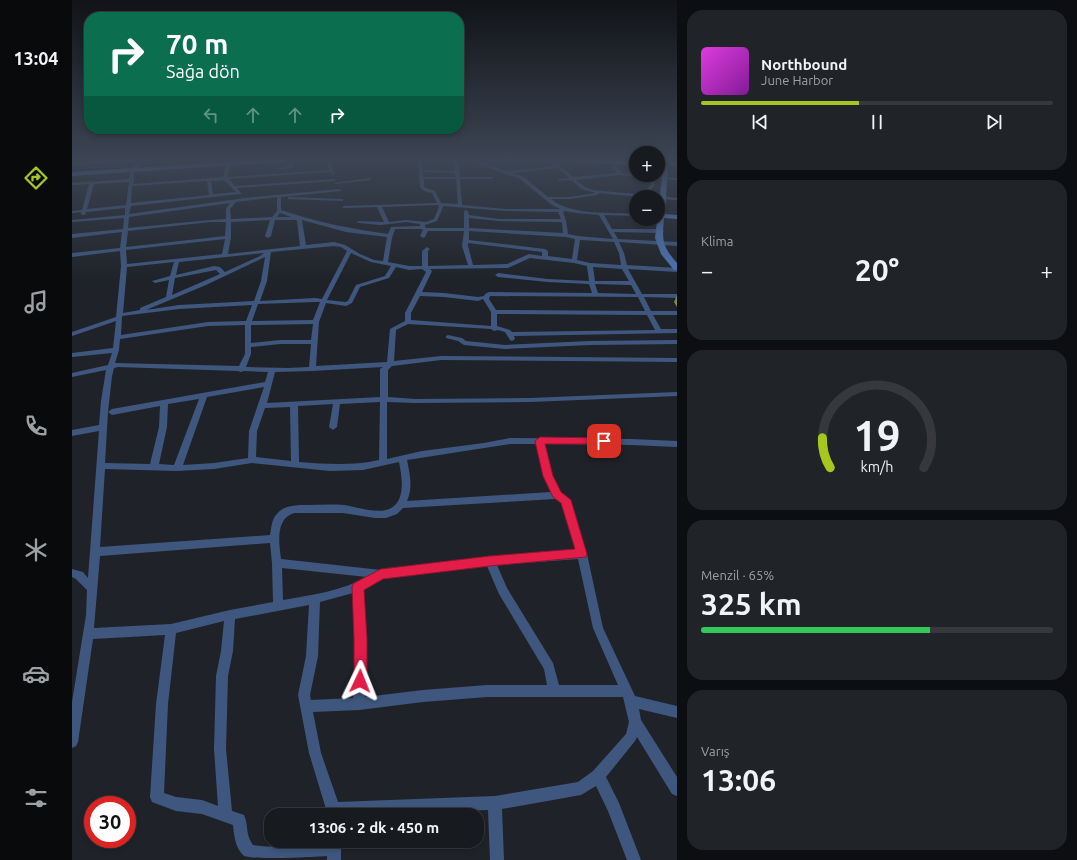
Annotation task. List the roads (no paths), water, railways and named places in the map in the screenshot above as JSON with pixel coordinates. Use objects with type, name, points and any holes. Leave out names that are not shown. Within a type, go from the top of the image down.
[{"type":"main road","points":[[665,216],[677,217]]},
{"type":"main road","points":[[660,226],[661,231],[659,238],[661,244],[665,254],[677,269]]},
{"type":"street","points":[[81,220],[87,200]]},
{"type":"street","points":[[72,742],[88,634],[105,401],[111,366],[116,350],[124,266],[123,249],[130,200]]},
{"type":"street","points":[[72,212],[177,200]]},
{"type":"street","points":[[72,221],[127,216],[241,200]]},
{"type":"street","points":[[268,236],[273,219],[279,212],[279,200]]},
{"type":"street","points":[[342,200],[345,215]]},
{"type":"street","points":[[359,222],[387,223],[406,221],[424,227],[438,218],[441,207],[438,200]]},
{"type":"street","points":[[460,200],[460,206]]},
{"type":"street","points":[[550,200],[562,210],[566,235]]},
{"type":"street","points":[[226,254],[230,220],[228,209],[234,202]]},
{"type":"street","points":[[344,206],[439,204],[506,210],[562,210],[629,215]]},
{"type":"street","points":[[379,206],[387,223]]},
{"type":"street","points":[[466,206],[467,228],[465,246],[472,266]]},
{"type":"street","points":[[279,212],[346,230],[389,236]]},
{"type":"street","points":[[601,213],[617,241],[624,260],[624,267],[659,331]]},
{"type":"street","points":[[466,216],[499,220],[564,221]]},
{"type":"street","points":[[72,236],[230,220],[299,218]]},
{"type":"street","points":[[299,218],[303,246]]},
{"type":"street","points":[[423,236],[424,227]]},
{"type":"street","points":[[385,264],[388,256],[388,240],[393,228],[467,228],[566,235],[578,238],[617,241],[677,244]]},
{"type":"street","points":[[610,230],[661,231]]},
{"type":"street","points":[[505,246],[506,231]]},
{"type":"street","points":[[72,256],[228,237]]},
{"type":"street","points":[[574,261],[578,238]]},
{"type":"street","points":[[466,241],[545,252],[545,258]]},
{"type":"street","points":[[124,266],[303,246],[338,244],[373,261],[394,266],[424,269],[472,266],[508,266],[529,256],[574,261],[590,265],[677,269]]},
{"type":"street","points":[[424,269],[425,251],[427,249]]},
{"type":"street","points":[[132,313],[224,275],[262,257],[269,250]]},
{"type":"street","points":[[241,370],[248,354],[248,324],[264,280],[269,250]]},
{"type":"street","points":[[312,369],[316,322],[320,308],[350,250]]},
{"type":"street","points":[[170,298],[170,286],[177,260]]},
{"type":"street","points":[[590,265],[592,283],[596,296]]},
{"type":"street","points":[[72,334],[119,316],[179,307],[315,300],[348,304],[358,286],[387,277],[394,266]]},
{"type":"street","points":[[155,281],[214,268],[218,268],[224,275]]},
{"type":"street","points":[[408,322],[408,313],[428,275],[429,271],[424,269]]},
{"type":"street","points":[[498,275],[528,279],[592,283],[632,283]]},
{"type":"street","points":[[418,294],[478,299],[486,297],[492,293],[596,296],[677,296]]},
{"type":"street","points":[[486,297],[494,312],[494,329]]},
{"type":"street","points":[[494,312],[677,313]]},
{"type":"street","points":[[117,338],[192,326],[316,322]]},
{"type":"street","points":[[383,463],[382,442],[385,399],[384,369],[390,364],[393,329],[402,324],[408,322],[494,329],[504,330],[510,334],[677,331]]},
{"type":"street","points":[[510,334],[514,346]]},
{"type":"street","points":[[448,337],[460,340],[464,343],[505,347],[590,343],[677,342]]},
{"type":"street","points":[[247,345],[280,342],[314,342]]},
{"type":"street","points":[[72,355],[116,350]]},
{"type":"street","points":[[72,375],[111,366],[125,365],[272,370],[390,364],[442,358],[677,360]]},
{"type":"street","points":[[252,460],[253,431],[272,370]]},
{"type":"street","points":[[112,412],[268,384]]},
{"type":"street","points":[[262,406],[385,399],[414,401],[530,400],[677,394]]},
{"type":"street","points":[[177,468],[202,404],[204,395]]},
{"type":"street","points":[[154,467],[163,427],[164,402]]},
{"type":"street","points":[[333,427],[336,402]]},
{"type":"street","points":[[294,404],[295,465]]},
{"type":"street","points":[[72,433],[103,427]]},
{"type":"street","points":[[101,466],[177,468],[214,466],[252,460],[330,468],[363,467],[510,441],[623,441],[677,444]]},
{"type":"street","points":[[540,441],[548,476],[557,494],[565,500],[582,554],[598,628],[629,696],[635,722],[677,789]]},
{"type":"street","points":[[278,605],[277,563],[274,539],[279,517],[285,512],[294,509],[343,509],[375,514],[386,514],[394,511],[401,505],[406,493],[407,480],[403,459]]},
{"type":"street","points":[[401,505],[557,494]]},
{"type":"street","points":[[95,552],[274,539]]},
{"type":"street","points":[[277,563],[381,574],[490,561],[582,554]]},
{"type":"street","points":[[490,561],[502,591],[549,667],[554,691]]},
{"type":"street","points":[[72,573],[79,575],[92,588]]},
{"type":"street","points":[[88,634],[171,630],[278,605],[315,600],[358,587],[381,574]]},
{"type":"street","points":[[358,587],[361,669],[359,704]]},
{"type":"street","points":[[315,600],[312,656],[304,695],[315,753],[332,808]]},
{"type":"street","points":[[226,816],[220,749],[222,676],[227,651],[230,615]]},
{"type":"street","points":[[171,630],[162,704],[157,797],[176,804],[202,807],[239,820],[241,839],[249,851],[266,854],[334,850]]},
{"type":"street","points":[[307,706],[359,704],[422,696],[487,691],[554,691],[629,696],[677,712]]},
{"type":"street","points":[[405,808],[495,803],[581,788],[598,776],[631,737],[635,722]]},
{"type":"street","points":[[598,776],[614,808],[634,860]]},
{"type":"street","points":[[495,803],[497,860]]}]
